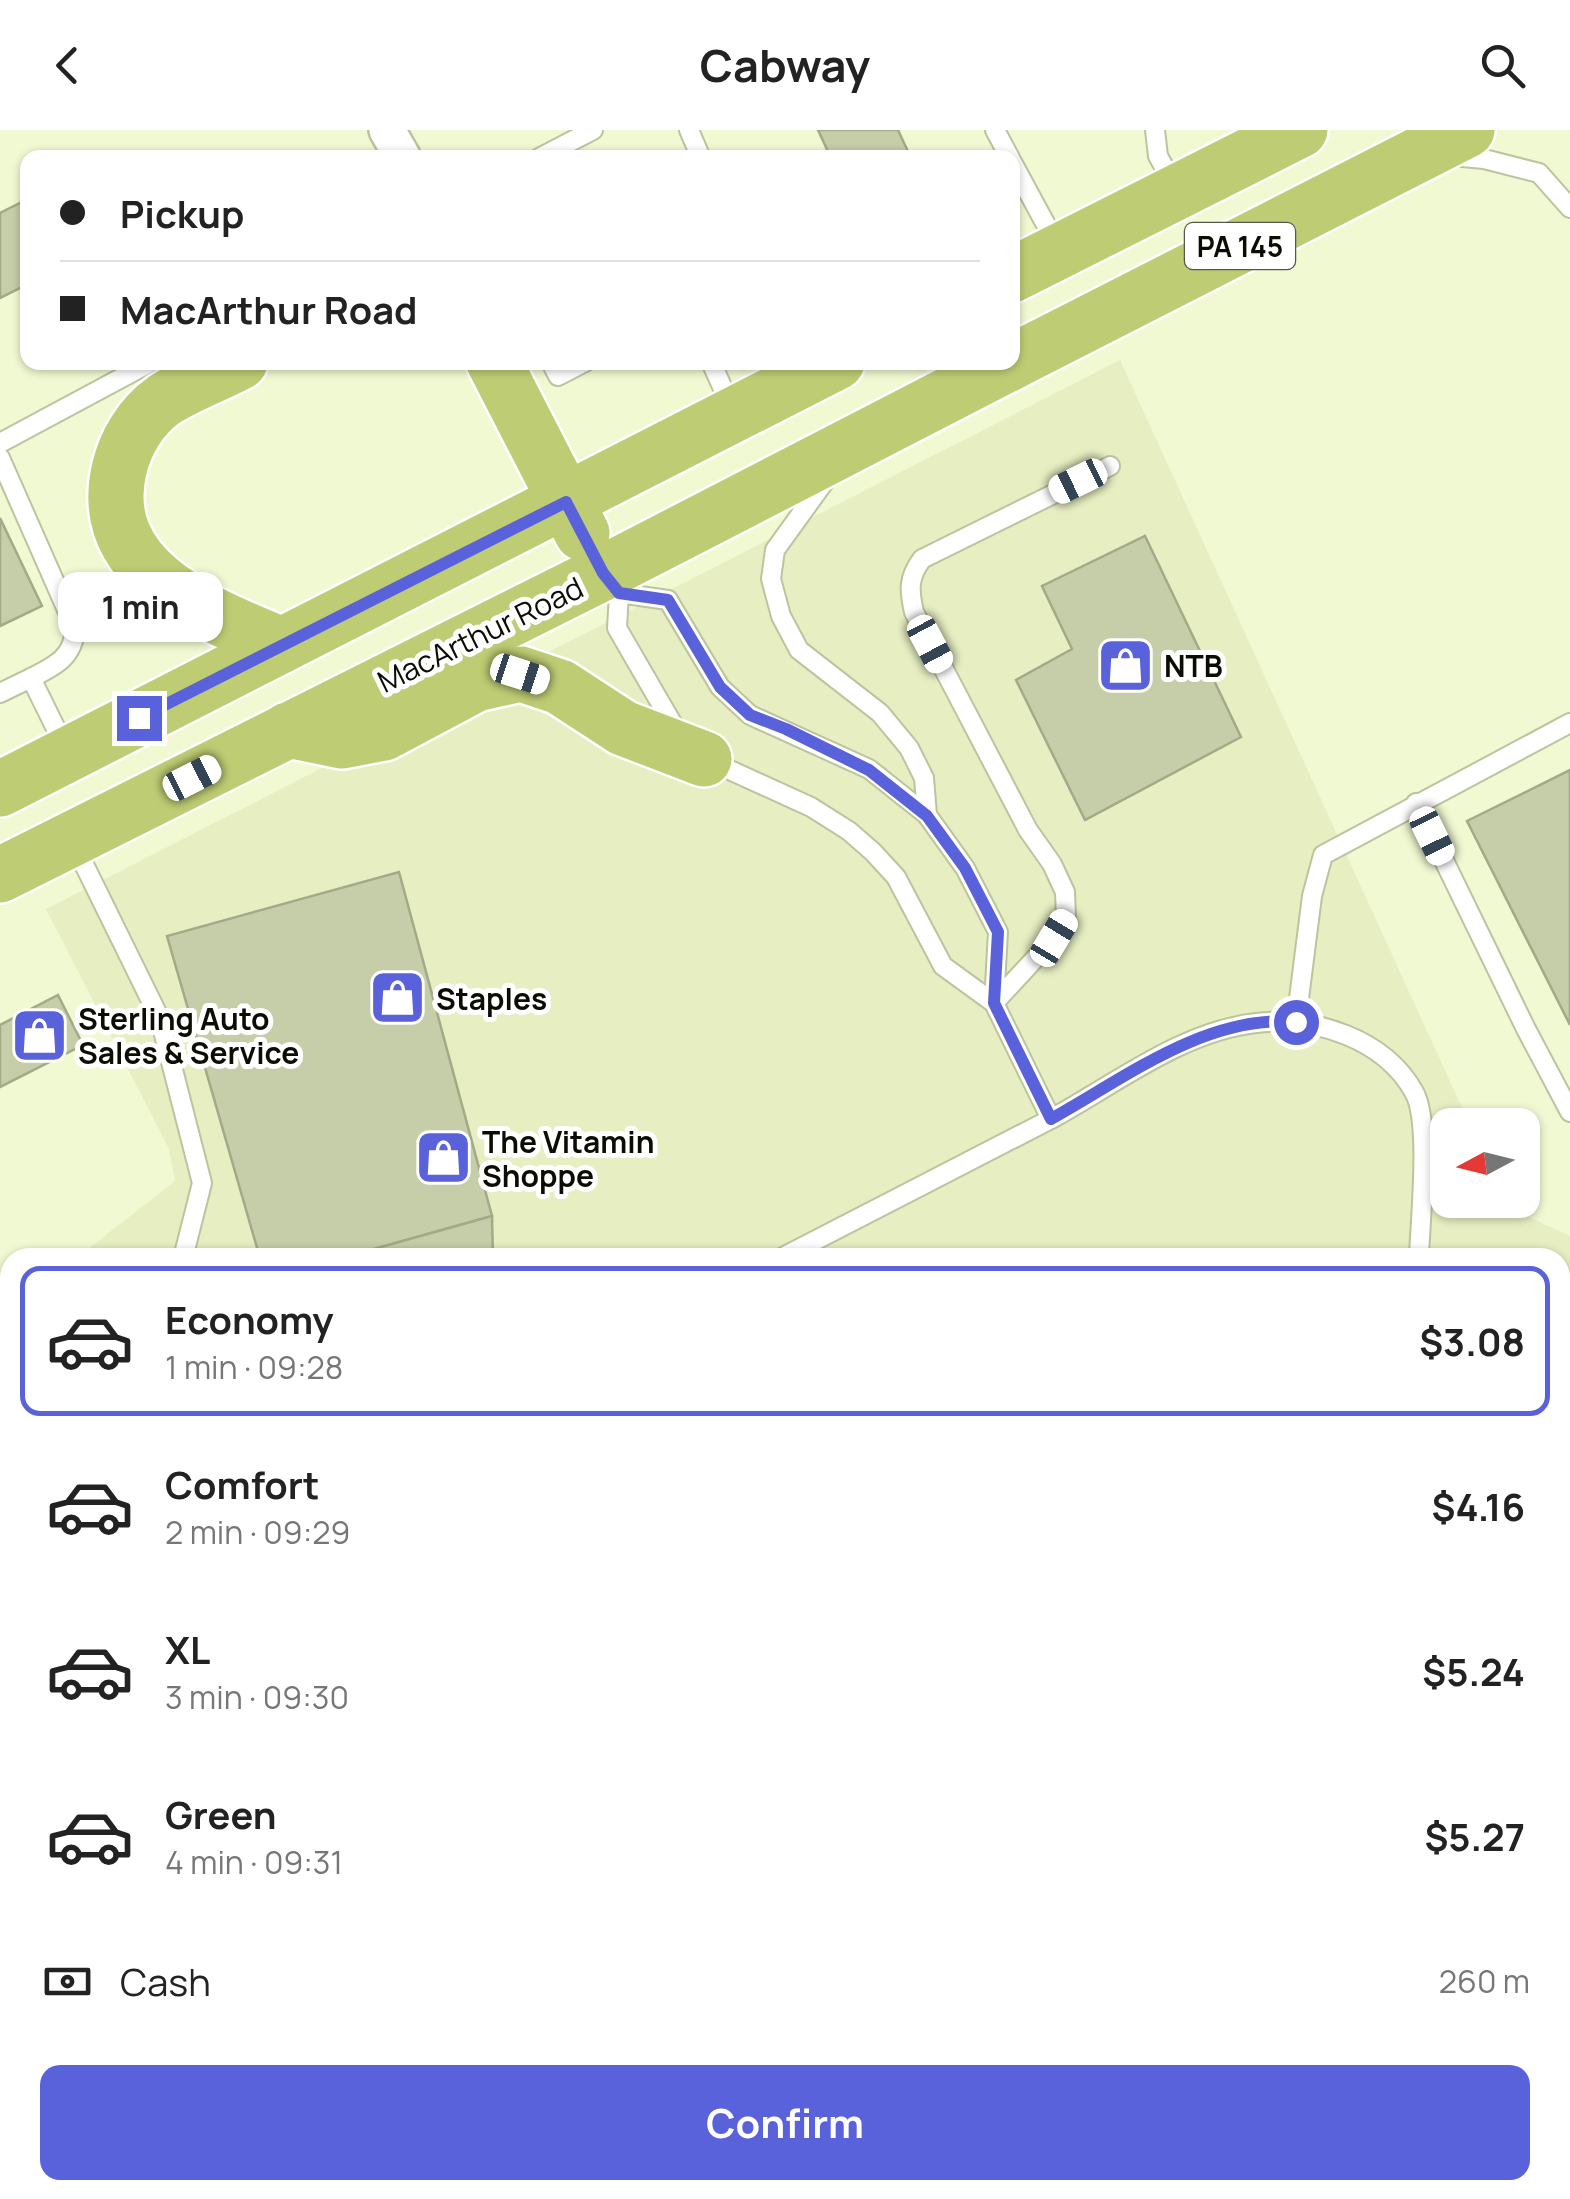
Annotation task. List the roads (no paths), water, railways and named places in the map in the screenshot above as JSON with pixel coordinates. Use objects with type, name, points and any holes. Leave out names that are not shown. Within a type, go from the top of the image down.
[{"type":"highway","name":"PA 145","points":[[1020,271],[1300,130]]},
{"type":"highway","name":"MacArthur Road","points":[[1020,358],[1445,142]]},
{"type":"highway","points":[[224,370],[164,401],[139,424],[122,454],[116,483],[118,513],[128,542],[150,573],[174,595],[210,615],[282,645]]},
{"type":"highway","points":[[498,370],[611,583]]},
{"type":"highway","points":[[0,788],[735,416],[815,370]]},
{"type":"highway","name":"MacArthur Road","points":[[0,875],[288,730],[611,583],[852,444],[996,370]]},
{"type":"highway","points":[[288,730],[342,741],[384,732],[476,684],[520,674],[560,687],[623,728],[704,758]]},
{"type":"lane","points":[[554,150],[592,130]]},
{"type":"lane","points":[[1155,130],[1158,156],[1178,192]]},
{"type":"lane","points":[[1445,142],[1539,173],[1570,208]]},
{"type":"lane","points":[[1020,177],[1060,252]]},
{"type":"lane","points":[[0,443],[136,370]]},
{"type":"lane","points":[[715,370],[735,416]]},
{"type":"lane","points":[[852,444],[775,550],[771,579],[781,616],[799,650],[880,712],[909,748],[924,778],[927,816]]},
{"type":"lane","points":[[0,458],[75,628],[67,656],[0,693]]},
{"type":"lane","points":[[994,1003],[1054,938],[1066,919],[1065,892],[1052,864],[1028,830],[914,612],[910,575],[922,559],[1110,466]]},
{"type":"lane","points":[[994,1003],[998,932],[965,868],[927,816],[869,770],[750,715],[720,687],[668,600],[611,583],[618,628],[675,732],[704,758],[811,807],[849,830],[896,877],[943,966],[994,1003],[1051,1119]]},
{"type":"lane","points":[[30,678],[68,754]]},
{"type":"lane","points":[[1296,1022],[1312,896],[1323,854],[1570,723]]},
{"type":"lane","points":[[1416,803],[1570,1112]]},
{"type":"lane","points":[[72,839],[160,1019],[202,1183],[186,1248]]},
{"type":"lane","points":[[799,1248],[1051,1119],[1169,1052],[1212,1034],[1254,1023],[1296,1022],[1323,1026],[1353,1038],[1392,1064],[1416,1093],[1422,1126],[1419,1248]]},
{"type":"place","name":"NTB","points":[[1125,665]]},
{"type":"place","name":"Staples","points":[[397,998]]},
{"type":"place","name":"Sterling Auto Sales & Service","points":[[39,1035]]},
{"type":"place","name":"The Vitamin Shoppe","points":[[443,1158]]}]
